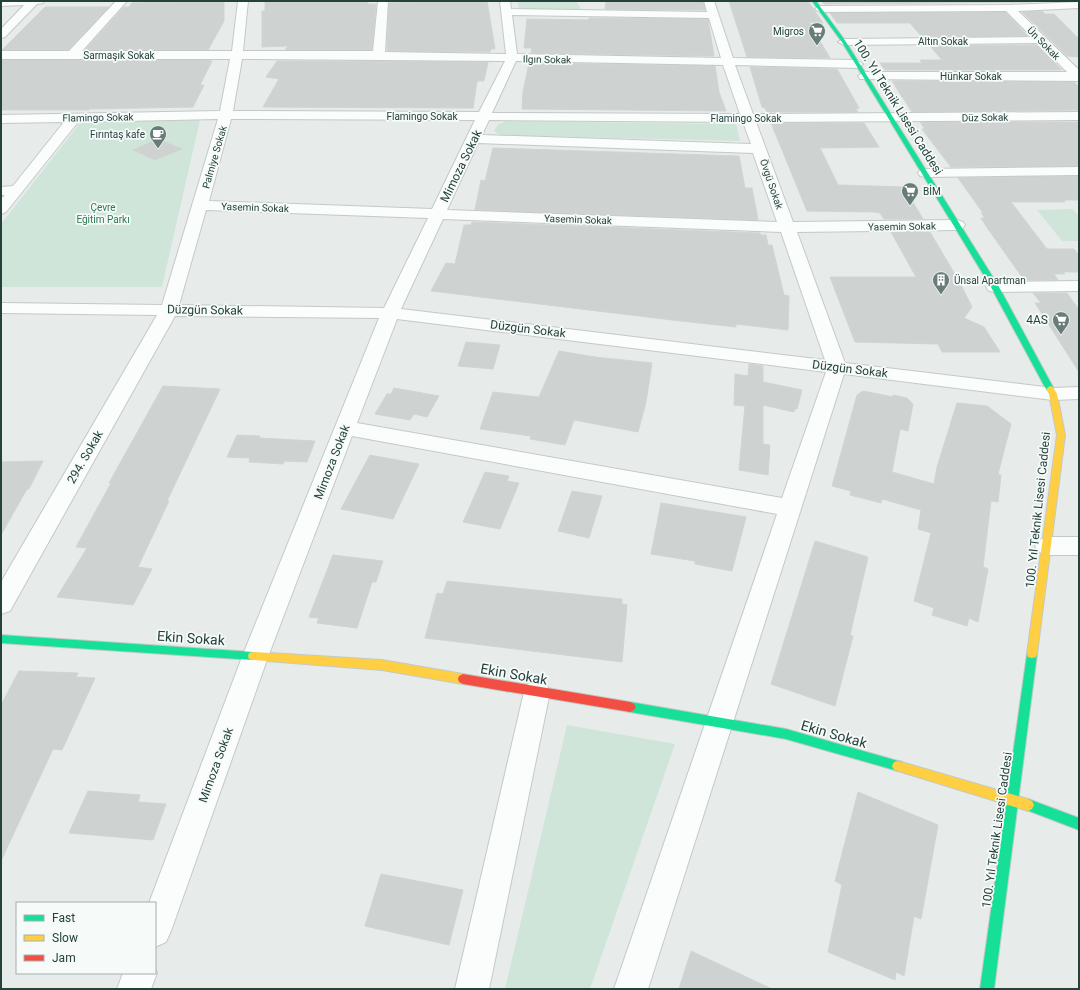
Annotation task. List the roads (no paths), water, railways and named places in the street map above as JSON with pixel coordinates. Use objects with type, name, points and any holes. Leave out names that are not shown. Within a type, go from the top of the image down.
[{"type":"main road","name":"100. Yıl Teknik Lisesi Caddesi","points":[[817,5],[844,42],[856,64],[995,287],[1053,394],[1061,435],[987,989]]},
{"type":"main road","name":"Ekin Sokak","points":[[1,639],[382,665],[786,734],[1013,799],[1079,824]]},
{"type":"street","points":[[1,35],[34,1]]},
{"type":"street","points":[[1,3],[40,1]]},
{"type":"street","points":[[73,54],[122,1]]},
{"type":"street","name":"Palmiye Sokak","points":[[169,310],[226,115],[238,55],[243,1]]},
{"type":"street","points":[[379,55],[383,1]]},
{"type":"street","points":[[584,1],[591,13]]},
{"type":"street","points":[[817,5],[1009,8],[1051,4],[1079,5]]},
{"type":"street","points":[[512,58],[505,6],[591,13],[712,8]]},
{"type":"street","name":"Övgü Sokak","points":[[712,8],[728,62],[837,367]]},
{"type":"street","name":"Ün Sokak","points":[[1009,8],[1078,76]]},
{"type":"street","name":"Altın Sokak","points":[[844,42],[1041,40]]},
{"type":"street","name":"Sarmaşık Sokak","points":[[1,55],[238,55]]},
{"type":"street","name":"Ilgın Sokak","points":[[238,55],[379,55],[856,64]]},
{"type":"street","name":"Mimoza Sokak","points":[[156,928],[255,657],[390,312],[512,58]]},
{"type":"street","points":[[1063,61],[1079,61]]},
{"type":"street","name":"Hünkar Sokak","points":[[864,76],[1078,76]]},
{"type":"street","name":"Flamingo Sokak","points":[[1,119],[226,115],[891,118]]},
{"type":"street","name":"Düz Sokak","points":[[891,118],[1079,116]]},
{"type":"street","points":[[1,209],[74,118]]},
{"type":"street","points":[[474,139],[760,149]]},
{"type":"street","points":[[925,173],[1079,171]]},
{"type":"street","points":[[1,190],[17,190]]},
{"type":"street","name":"Yasemin Sokak","points":[[200,205],[786,227],[957,225]]},
{"type":"street","points":[[995,287],[1079,286]]},
{"type":"street","name":"Düzgün Sokak","points":[[1,308],[390,312],[1053,394],[1079,393]]},
{"type":"street","name":"294. Sokak","points":[[1,604],[169,310]]},
{"type":"street","points":[[631,989],[837,367]]},
{"type":"street","points":[[345,428],[791,508]]},
{"type":"street","points":[[1047,546],[1079,546]]},
{"type":"street","points":[[472,989],[537,692]]},
{"type":"street","points":[[134,989],[140,974]]},
{"type":"place","name":"Migros","points":[[817,46]]},
{"type":"place","name":"Fırıntaş kafe","points":[[158,149]]},
{"type":"place","name":"BİM","points":[[910,206]]},
{"type":"place","name":"Ünsal Apartman","points":[[941,295]]},
{"type":"place","name":"4AS","points":[[1061,335]]},
{"type":"park label","name":"Çevre Eğitim Parkı","points":[[103,212]]}]
